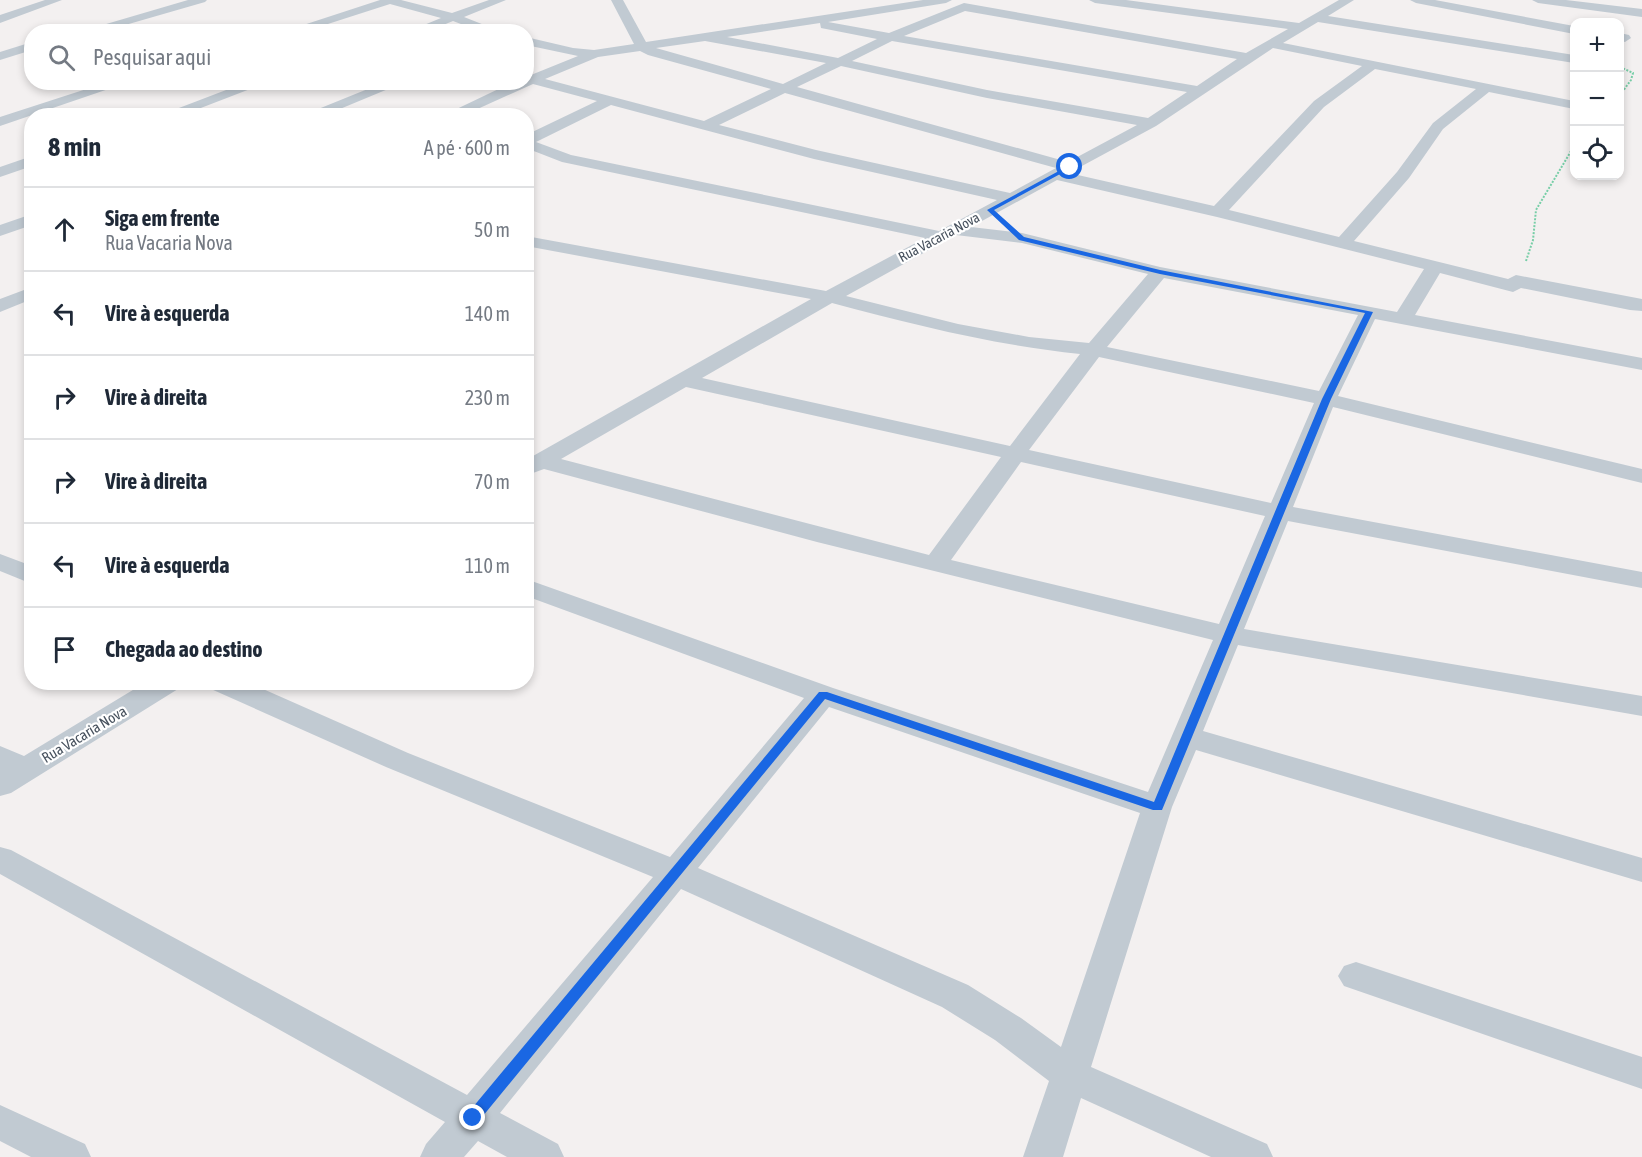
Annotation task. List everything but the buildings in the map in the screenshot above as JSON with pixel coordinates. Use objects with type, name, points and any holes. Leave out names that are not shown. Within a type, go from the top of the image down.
[{"type":"street","points":[[0,19],[56,0]]},
{"type":"street","points":[[159,0],[181,5]]},
{"type":"street","points":[[113,24],[201,0]]},
{"type":"street","points":[[314,24],[390,0],[473,24]]},
{"type":"street","points":[[434,24],[500,0]]},
{"type":"street","points":[[617,0],[642,47],[680,61],[783,88],[1062,171],[1435,267],[1630,304],[1642,304]]},
{"type":"street","points":[[1095,0],[1193,10],[1300,27]]},
{"type":"street","points":[[1416,0],[1570,29]]},
{"type":"street","points":[[1538,0],[1642,13]]},
{"type":"street","points":[[534,43],[573,52],[595,54],[941,1],[1248,57]]},
{"type":"street","points":[[1323,1],[1344,2]]},
{"type":"street","name":"Rua Vacaria Nova","points":[[534,466],[829,297],[1151,123],[1248,57],[1344,2]]},
{"type":"street","points":[[705,126],[891,37],[964,7]]},
{"type":"street","points":[[1316,18],[1570,58]]},
{"type":"street","points":[[807,21],[982,55],[1197,90]]},
{"type":"street","points":[[705,37],[840,62],[987,94],[1151,123]]},
{"type":"street","points":[[1426,75],[1469,43]]},
{"type":"street","points":[[1271,44],[1570,104]]},
{"type":"street","points":[[0,56],[24,48]]},
{"type":"street","points":[[534,79],[595,54]]},
{"type":"street","points":[[1218,212],[1319,104],[1374,64]]},
{"type":"street","points":[[534,83],[612,100],[814,154],[1012,198]]},
{"type":"street","points":[[1343,243],[1403,175],[1438,126],[1487,87]]},
{"type":"street","points":[[45,108],[99,90]]},
{"type":"street","points":[[188,108],[239,90]]},
{"type":"street","points":[[329,108],[378,90]]},
{"type":"street","points":[[468,108],[509,90]]},
{"type":"street","points":[[534,138],[612,100]]},
{"type":"street","points":[[0,123],[24,115]]},
{"type":"street","points":[[0,123],[21,130]]},
{"type":"street","points":[[534,145],[567,159],[947,233],[1022,238],[1160,272],[1642,364]]},
{"type":"street","points":[[0,172],[24,164]]},
{"type":"street","points":[[990,210],[1022,238]]},
{"type":"street","points":[[0,231],[24,222]]},
{"type":"street","points":[[534,242],[829,297],[957,330],[1029,343],[1094,351],[1326,399],[1642,476]]},
{"type":"street","points":[[1402,318],[1435,267]]},
{"type":"street","points":[[935,564],[1014,453],[1113,326],[1160,272]]},
{"type":"street","points":[[0,306],[24,296]]},
{"type":"street","points":[[1043,1157],[1157,807],[1326,399],[1369,312]]},
{"type":"street","points":[[682,380],[1279,512],[1642,580]]},
{"type":"street","points":[[534,466],[1228,634],[1642,706]]},
{"type":"street","points":[[0,562],[24,572]]},
{"type":"street","points":[[534,590],[823,695],[1157,807]]},
{"type":"street","name":"Rua Vacaria Nova","points":[[0,785],[13,763],[153,690]]},
{"type":"street","points":[[240,690],[397,760],[675,872],[955,996],[1008,1029],[1070,1075],[1252,1157]]},
{"type":"street","points":[[440,1157],[823,695]]},
{"type":"street","points":[[1187,737],[1642,870]]},
{"type":"street","points":[[0,859],[544,1157]]},
{"type":"street","points":[[1356,976],[1642,1073]]},
{"type":"street","points":[[0,1122],[71,1157]]},
{"type":"path","points":[[1624,69],[1632,73],[1631,80],[1624,90]]},
{"type":"path","points":[[1515,283],[1531,251],[1536,210],[1570,154]]},
{"type":"route","points":[[473,1118],[823,695],[1157,807],[1326,399],[1369,312],[1160,272],[1022,238],[990,210],[1070,167]]}]
